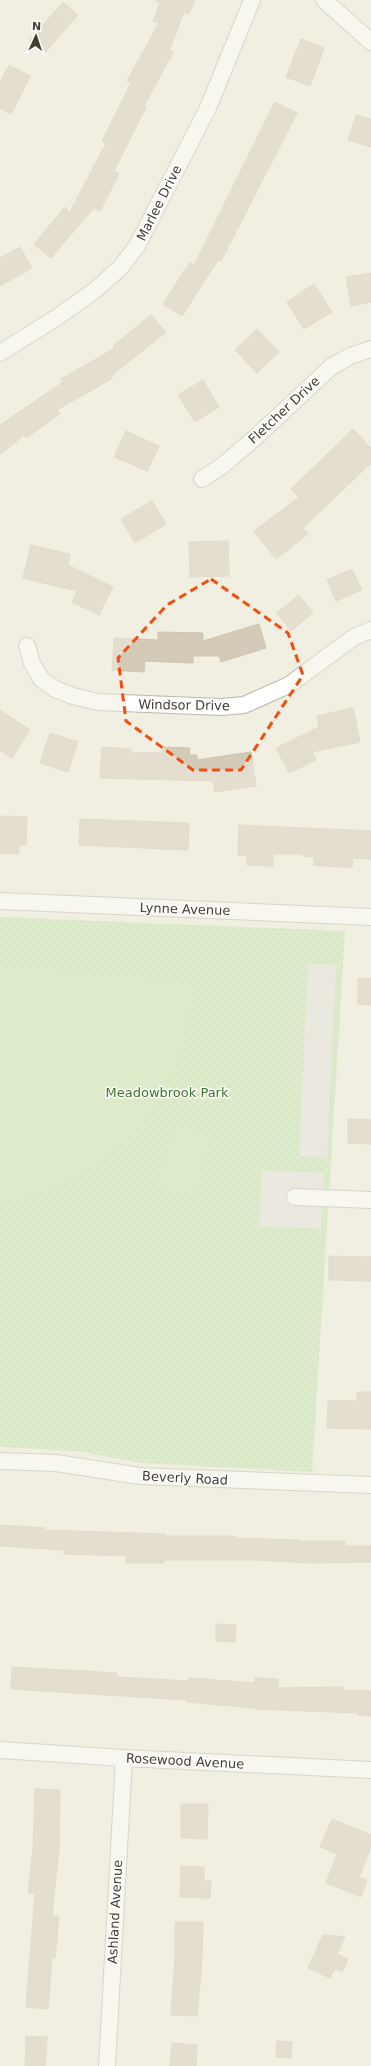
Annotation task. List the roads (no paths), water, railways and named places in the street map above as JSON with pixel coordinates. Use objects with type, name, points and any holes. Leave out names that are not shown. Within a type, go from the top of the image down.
[{"type":"street","name":"Marlee Drive","points":[[0,353],[59,316],[94,291],[120,268],[137,246],[208,108],[252,0]]},
{"type":"street","points":[[324,0],[371,42]]},
{"type":"street","name":"Fletcher Drive","points":[[202,479],[222,466],[331,367],[350,356],[371,349]]},
{"type":"street","name":"Windsor Drive","points":[[27,646],[32,663],[41,679],[55,689],[73,696],[98,702],[221,707],[244,705],[289,685],[354,637],[371,630]]},
{"type":"street","name":"Lynne Avenue","points":[[0,901],[371,917]]},
{"type":"street","points":[[295,1197],[371,1200]]},
{"type":"street","name":"Beverly Road","points":[[0,1461],[56,1463],[140,1476],[371,1485]]},
{"type":"street","name":"Rosewood Avenue","points":[[0,1750],[124,1758],[371,1770]]},
{"type":"street","name":"Ashland Avenue","points":[[107,2066],[124,1758]]},
{"type":"park label","name":"Meadowbrook Park","points":[[167,1092]]}]
